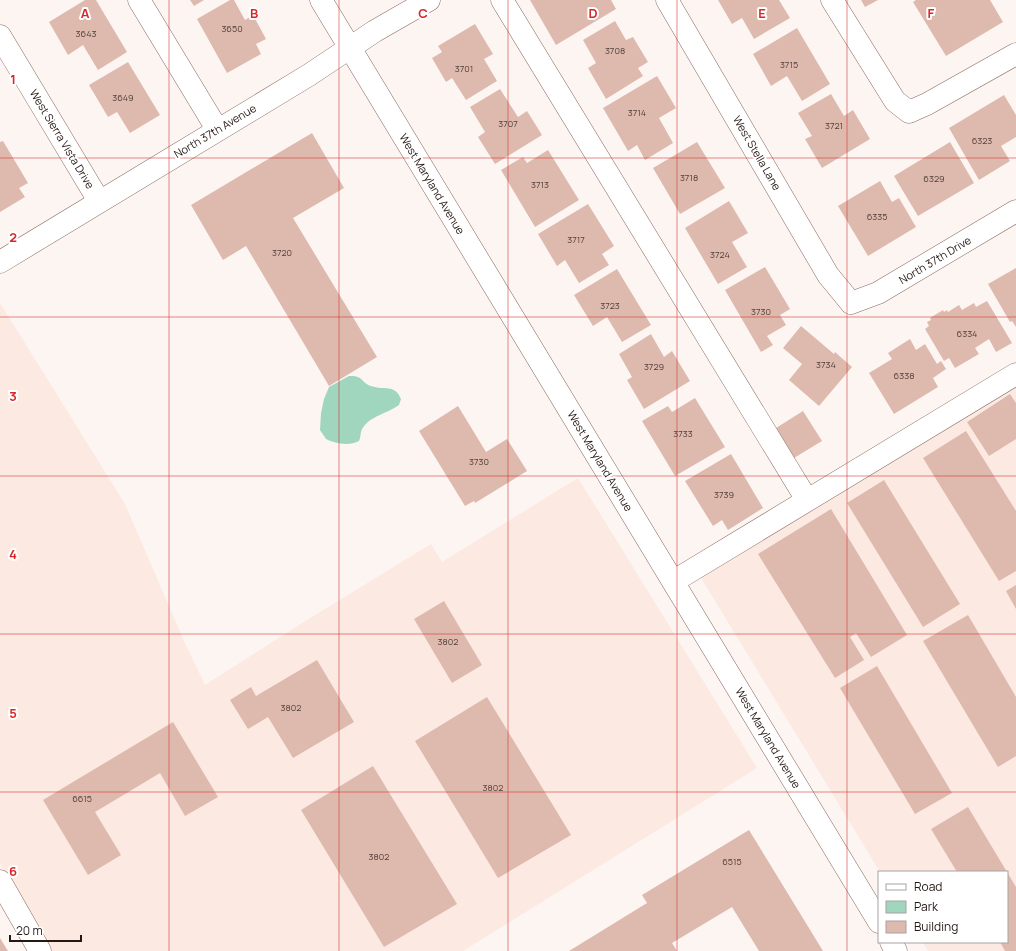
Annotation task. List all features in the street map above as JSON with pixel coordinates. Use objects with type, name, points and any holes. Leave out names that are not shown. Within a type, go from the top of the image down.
[{"type":"street","points":[[139,0],[217,130]]},
{"type":"street","name":"West Maryland Avenue","points":[[321,0],[878,920]]},
{"type":"street","name":"North 37th Avenue","points":[[0,262],[309,75],[375,31],[429,0]]},
{"type":"street","points":[[502,0],[807,500]]},
{"type":"street","name":"West Stella Lane","points":[[667,0],[828,275],[851,303]]},
{"type":"street","points":[[832,0],[895,101],[909,112],[927,104],[1016,54]]},
{"type":"street","name":"West Sierra Vista Drive","points":[[0,36],[99,201]]},
{"type":"street","name":"North 37th Drive","points":[[851,303],[878,293],[1016,212]]},
{"type":"street","points":[[674,581],[1016,374]]},
{"type":"street","points":[[0,881],[40,951]]},
{"type":"shaded area","points":[[0,303],[125,504],[184,641],[205,685],[431,544],[442,562],[578,478],[757,768],[463,951],[49,951],[10,885],[0,863]]},
{"type":"shaded area","points":[[1016,374],[1016,951],[928,951],[924,943],[1008,943],[1008,871],[879,871],[695,568]]},
{"type":"green space","points":[[349,376],[360,378],[371,386],[392,389],[401,399],[399,405],[374,418],[366,424],[361,430],[359,441],[351,444],[342,444],[326,439],[320,430],[321,413],[324,399],[329,387]]},
{"type":"building","points":[[85,0],[96,0],[127,52],[98,70],[83,45],[68,55],[49,22]]},
{"type":"building","points":[[190,0],[204,0],[194,6]]},
{"type":"building","points":[[230,0],[234,0],[245,20],[253,15],[266,39],[256,44],[261,54],[227,73],[197,19]]},
{"type":"building","points":[[530,0],[611,0],[616,9],[556,45]]},
{"type":"building","points":[[718,0],[779,0],[790,18],[754,39],[742,18],[732,24]]},
{"type":"building","points":[[861,0],[878,0],[865,7]]},
{"type":"building","points":[[916,0],[990,0],[1003,22],[946,56],[913,2]]},
{"type":"building","points":[[615,21],[626,40],[633,37],[648,62],[638,68],[643,76],[606,99],[588,68],[596,63],[583,40]]},
{"type":"building","points":[[475,24],[493,54],[484,59],[497,81],[466,100],[452,78],[446,82],[432,58],[442,52],[438,46]]},
{"type":"building","points":[[797,28],[830,84],[802,101],[787,76],[771,86],[753,54]]},
{"type":"building","points":[[128,62],[160,115],[130,133],[117,112],[108,117],[89,85]]},
{"type":"building","points":[[657,76],[676,108],[659,118],[673,143],[645,160],[637,145],[628,151],[603,108]]},
{"type":"building","points":[[500,89],[518,117],[527,111],[542,135],[495,164],[478,137],[485,132],[470,107]]},
{"type":"building","points":[[831,94],[844,116],[853,110],[870,139],[822,168],[805,139],[812,136],[798,113]]},
{"type":"building","points":[[1004,95],[1016,115],[1016,137],[1001,146],[1010,161],[979,180],[949,128]]},
{"type":"building","points":[[312,133],[344,188],[293,218],[377,357],[329,386],[246,246],[223,260],[191,205]]},
{"type":"building","points":[[3,141],[28,183],[19,188],[25,197],[0,212],[0,142]]},
{"type":"building","points":[[697,142],[725,188],[680,214],[653,168]]},
{"type":"building","points":[[950,142],[974,183],[918,216],[894,176]]},
{"type":"building","points":[[548,150],[579,200],[535,227],[501,170],[523,157],[527,163]]},
{"type":"building","points":[[880,181],[892,202],[899,198],[916,227],[868,256],[838,206]]},
{"type":"building","points":[[729,201],[748,233],[732,242],[747,267],[718,284],[685,228]]},
{"type":"building","points":[[588,204],[614,246],[602,254],[609,265],[579,283],[565,260],[557,266],[538,234]]},
{"type":"building","points":[[765,267],[790,309],[780,315],[786,325],[767,336],[773,345],[761,352],[725,290]]},
{"type":"building","points":[[1016,268],[1016,327],[1012,321],[1010,322],[988,284]]},
{"type":"building","points":[[617,269],[651,325],[622,342],[607,317],[593,326],[574,295]]},
{"type":"building","points":[[987,301],[1012,343],[996,352],[989,339],[975,348],[979,354],[955,368],[949,358],[944,361],[925,329],[929,326],[927,322],[931,320],[930,318],[943,310],[944,312],[947,310],[948,312],[959,305],[962,310],[974,303],[976,307]]},
{"type":"building","points":[[801,326],[852,367],[819,406],[789,380],[802,364],[783,348]]},
{"type":"building","points":[[651,334],[664,357],[672,351],[690,381],[644,409],[627,380],[632,377],[619,354]]},
{"type":"building","points":[[910,339],[916,350],[925,344],[937,364],[941,361],[946,369],[933,378],[938,387],[894,414],[869,373],[892,359],[888,353]]},
{"type":"building","points":[[1010,394],[1016,403],[1016,439],[989,456],[967,422]]},
{"type":"building","points":[[695,398],[725,447],[675,476],[642,421],[668,406],[672,412]]},
{"type":"building","points":[[458,406],[486,452],[507,439],[527,471],[475,503],[474,501],[465,506],[419,431]]},
{"type":"building","points":[[803,411],[822,441],[794,458],[776,428]]},
{"type":"building","points":[[966,431],[1016,511],[1016,571],[999,581],[923,458]]},
{"type":"building","points":[[731,454],[763,508],[728,530],[722,520],[713,526],[685,481]]},
{"type":"building","points":[[884,480],[960,604],[923,627],[847,503]]},
{"type":"building","points":[[831,509],[907,635],[871,657],[856,633],[850,637],[864,660],[835,678],[758,554]]},
{"type":"building","points":[[1016,585],[1016,609],[1006,591]]},
{"type":"building","points":[[444,601],[482,665],[452,683],[414,619]]},
{"type":"building","points":[[968,615],[1016,697],[1016,756],[998,767],[923,641]]},
{"type":"building","points":[[317,660],[354,722],[293,758],[268,717],[248,729],[230,700],[251,687],[256,696]]},
{"type":"building","points":[[877,666],[952,793],[915,814],[840,688]]},
{"type":"building","points":[[487,697],[571,835],[498,878],[415,741]]},
{"type":"building","points":[[173,722],[218,797],[185,816],[160,773],[95,812],[121,855],[88,875],[43,800]]},
{"type":"building","points":[[373,766],[457,904],[384,947],[301,810]]},
{"type":"building","points":[[968,807],[1006,871],[956,871],[931,829]]},
{"type":"building","points":[[749,830],[823,951],[759,951],[732,907],[672,943],[677,951],[569,951],[647,903],[642,895]]},
{"type":"building","points":[[1008,874],[1016,887],[1016,951],[1005,951],[1001,943],[1008,943]]},
{"type":"building","points":[[0,938],[8,951],[0,951]]}]
